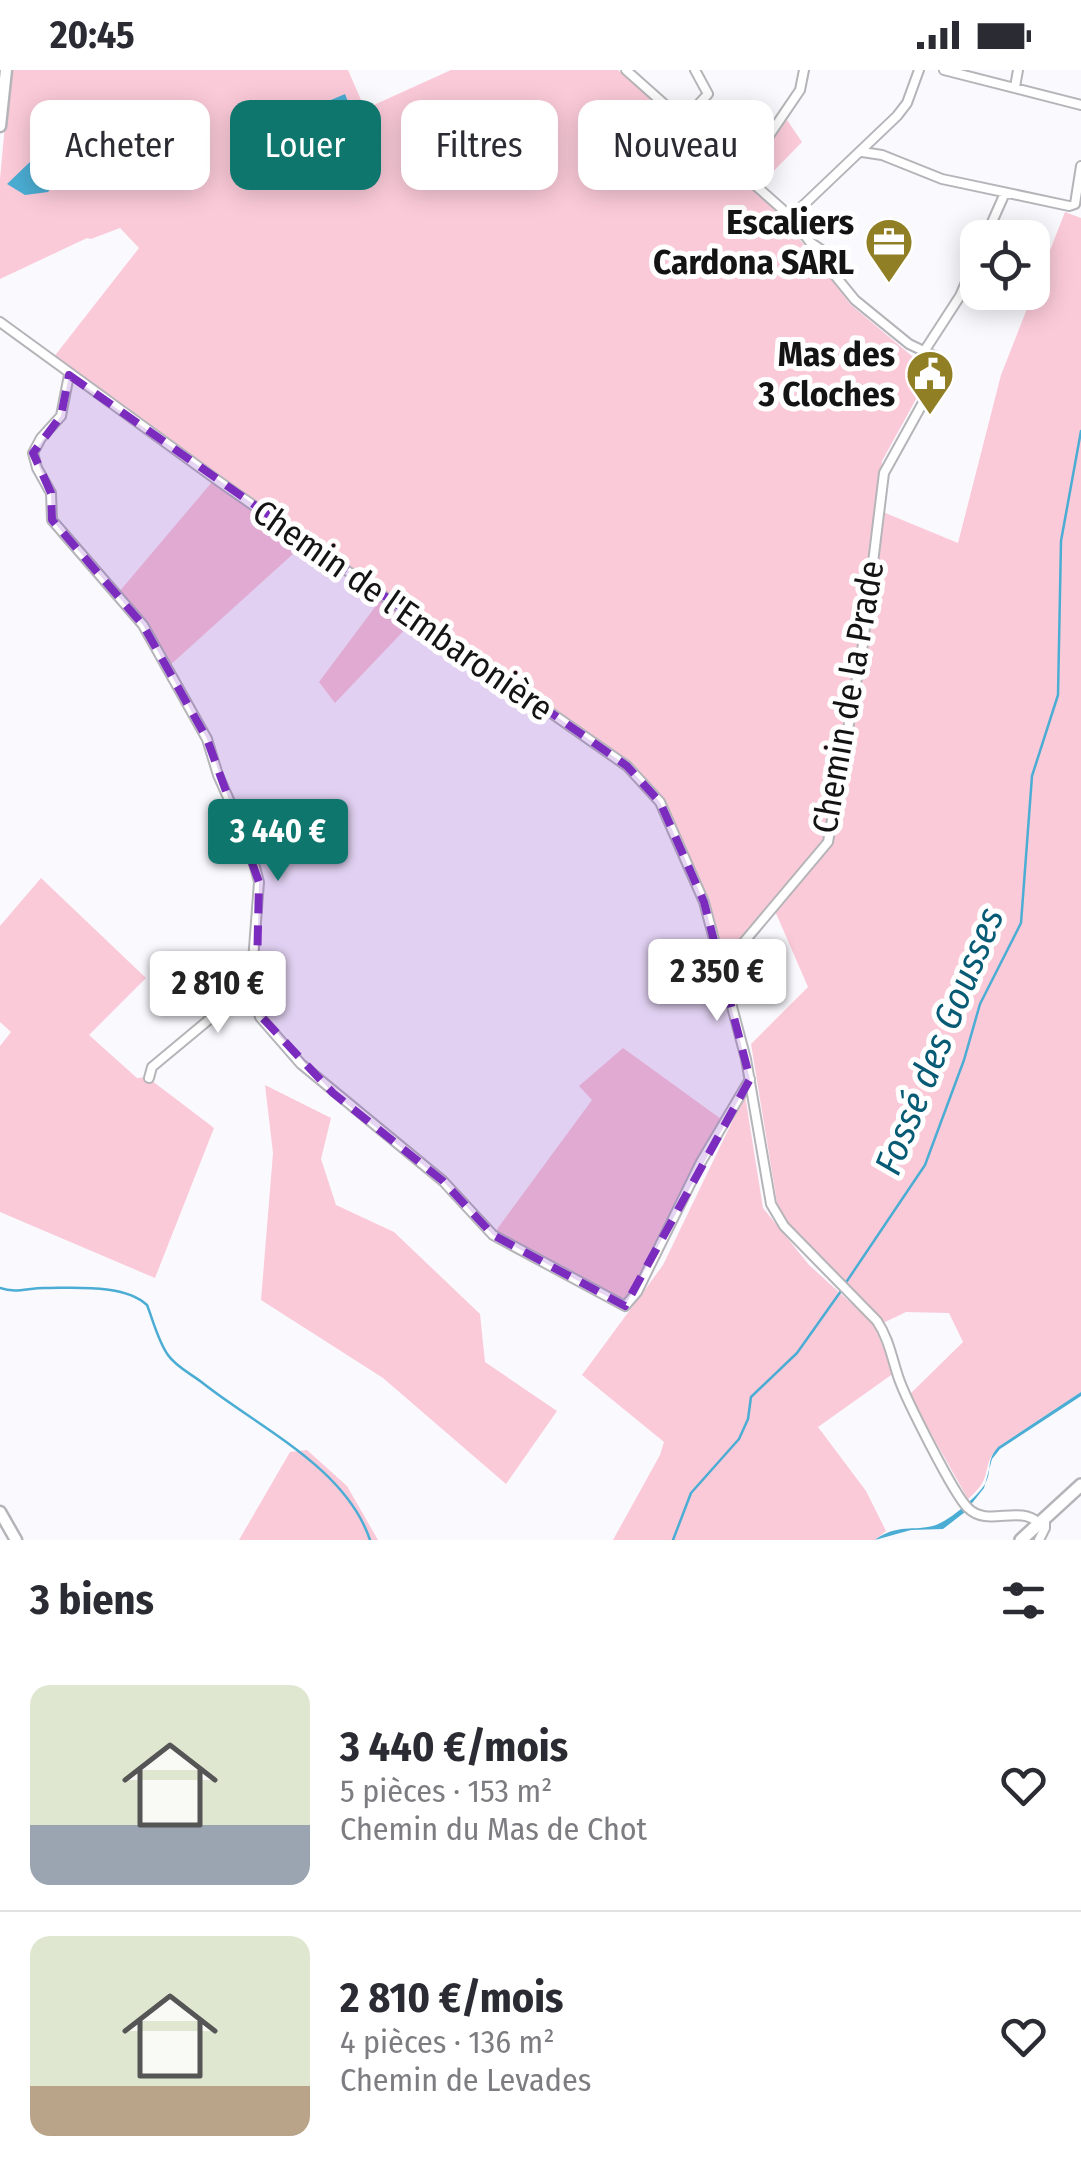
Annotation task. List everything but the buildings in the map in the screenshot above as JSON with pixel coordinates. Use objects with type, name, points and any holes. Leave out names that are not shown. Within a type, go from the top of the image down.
[{"type":"main road","points":[[1021,1540],[1081,1485]]},
{"type":"street","points":[[0,126],[6,70]]},
{"type":"street","points":[[626,70],[660,100]]},
{"type":"street","points":[[695,70],[708,94],[702,100]]},
{"type":"street","points":[[774,128],[800,90],[804,70]]},
{"type":"street","points":[[791,218],[862,152],[907,103],[919,70]]},
{"type":"street","points":[[944,70],[1078,103]]},
{"type":"street","points":[[1014,87],[1018,70]]},
{"type":"street","points":[[875,139],[882,155]]},
{"type":"street","points":[[862,152],[882,155],[942,179],[1069,206],[1078,198],[1081,166]]},
{"type":"street","points":[[760,190],[810,242],[826,253],[833,273],[855,300],[908,344],[925,350],[960,296]]},
{"type":"street","points":[[993,220],[1005,193]]},
{"type":"street","name":"Chemin de l'Embaronière","points":[[0,322],[69,375],[627,766],[660,802],[704,902],[750,1079],[771,1204],[784,1226],[886,1335],[900,1381],[966,1506],[985,1518],[1025,1515],[1042,1521]]},
{"type":"street","name":"Chemin de la Prade","points":[[720,964],[733,955],[828,842],[864,644],[888,460],[940,372],[936,357],[925,350]]},
{"type":"street","points":[[69,375],[61,416],[36,445],[34,461],[51,492],[52,520],[143,626],[207,740],[259,882],[252,977],[256,1011],[280,1042],[332,1093],[443,1181],[493,1235],[625,1306],[645,1278],[701,1162],[750,1079]]},
{"type":"street","points":[[149,1078],[152,1067],[223,1008],[252,977]]},
{"type":"street","points":[[0,1512],[16,1540]]},
{"type":"street","points":[[1039,1540],[1046,1528],[1042,1521]]},
{"type":"highlighted area","points":[[69,375],[627,766],[660,802],[704,902],[750,1079],[625,1306],[493,1235],[443,1181],[333,1093],[256,1011],[259,882],[207,739],[143,625],[52,520],[51,493],[33,453],[61,416]]},
{"type":"shaded area","points":[[10,70],[348,70],[361,100],[230,100],[230,190],[381,190],[381,102],[451,70],[618,70],[651,100],[578,100],[578,190],[752,190],[782,217],[851,305],[931,372],[882,461],[859,659],[827,840],[730,966],[663,800],[629,764],[53,358],[139,248],[120,228],[87,238],[0,279],[0,179]]},
{"type":"shaded area","points":[[787,120],[802,142],[774,171],[774,138]]},
{"type":"shaded area","points":[[1065,212],[1081,218],[1081,1392],[998,1447],[984,1479],[968,1499],[909,1395],[963,1342],[949,1313],[906,1312],[883,1323],[789,1226],[777,1203],[751,1044],[808,987],[775,911],[831,843],[883,512],[958,543],[1001,375],[1027,310],[1050,310],[1050,250]]},
{"type":"shaded area","points":[[212,482],[304,544],[168,667],[119,592]]},
{"type":"shaded area","points":[[381,599],[413,621],[335,703],[319,682]]},
{"type":"shaded area","points":[[41,878],[146,978],[89,1035],[137,1078],[147,1077],[214,1128],[155,1278],[0,1212],[0,1046],[11,1032],[0,1022],[0,926]]},
{"type":"shaded area","points":[[623,1048],[721,1119],[630,1296],[617,1300],[495,1232],[592,1100],[579,1086]]},
{"type":"shaded area","points":[[265,1085],[331,1118],[321,1159],[336,1205],[394,1232],[480,1314],[485,1362],[557,1411],[506,1484],[383,1378],[261,1300],[273,1153]]},
{"type":"shaded area","points":[[745,1095],[763,1208],[809,1265],[873,1323],[894,1373],[818,1427],[866,1491],[886,1531],[875,1540],[613,1540],[664,1442],[582,1375],[663,1265]]},
{"type":"shaded area","points":[[307,1450],[347,1486],[378,1540],[239,1540],[290,1452]]},
{"type":"water","points":[[30,162],[30,190],[49,190],[25,195],[7,184]]},
{"type":"water","points":[[1081,1392],[1081,1396],[1000,1449],[989,1469],[998,1447]]},
{"type":"water","points":[[985,1483],[965,1512],[943,1529],[911,1530],[875,1540],[891,1531],[942,1522],[970,1501]]},
{"type":"waterway","name":"Fossé des Gousses","points":[[845,1284],[925,1165],[980,1004],[1021,923],[1032,776],[1058,695],[1061,541],[1081,431]]},
{"type":"waterway","points":[[0,1288],[100,1289],[138,1298],[147,1305],[171,1359],[322,1471],[342,1491],[370,1540]]},
{"type":"waterway","name":"Fossé des Gousses","points":[[673,1540],[691,1493],[739,1439],[748,1419],[751,1397],[797,1353],[841,1291]]},
{"type":"place","name":"Escaliers Cardona SARL","points":[[889,284]]},
{"type":"place","name":"Mas des 3 Cloches","points":[[930,416]]}]
